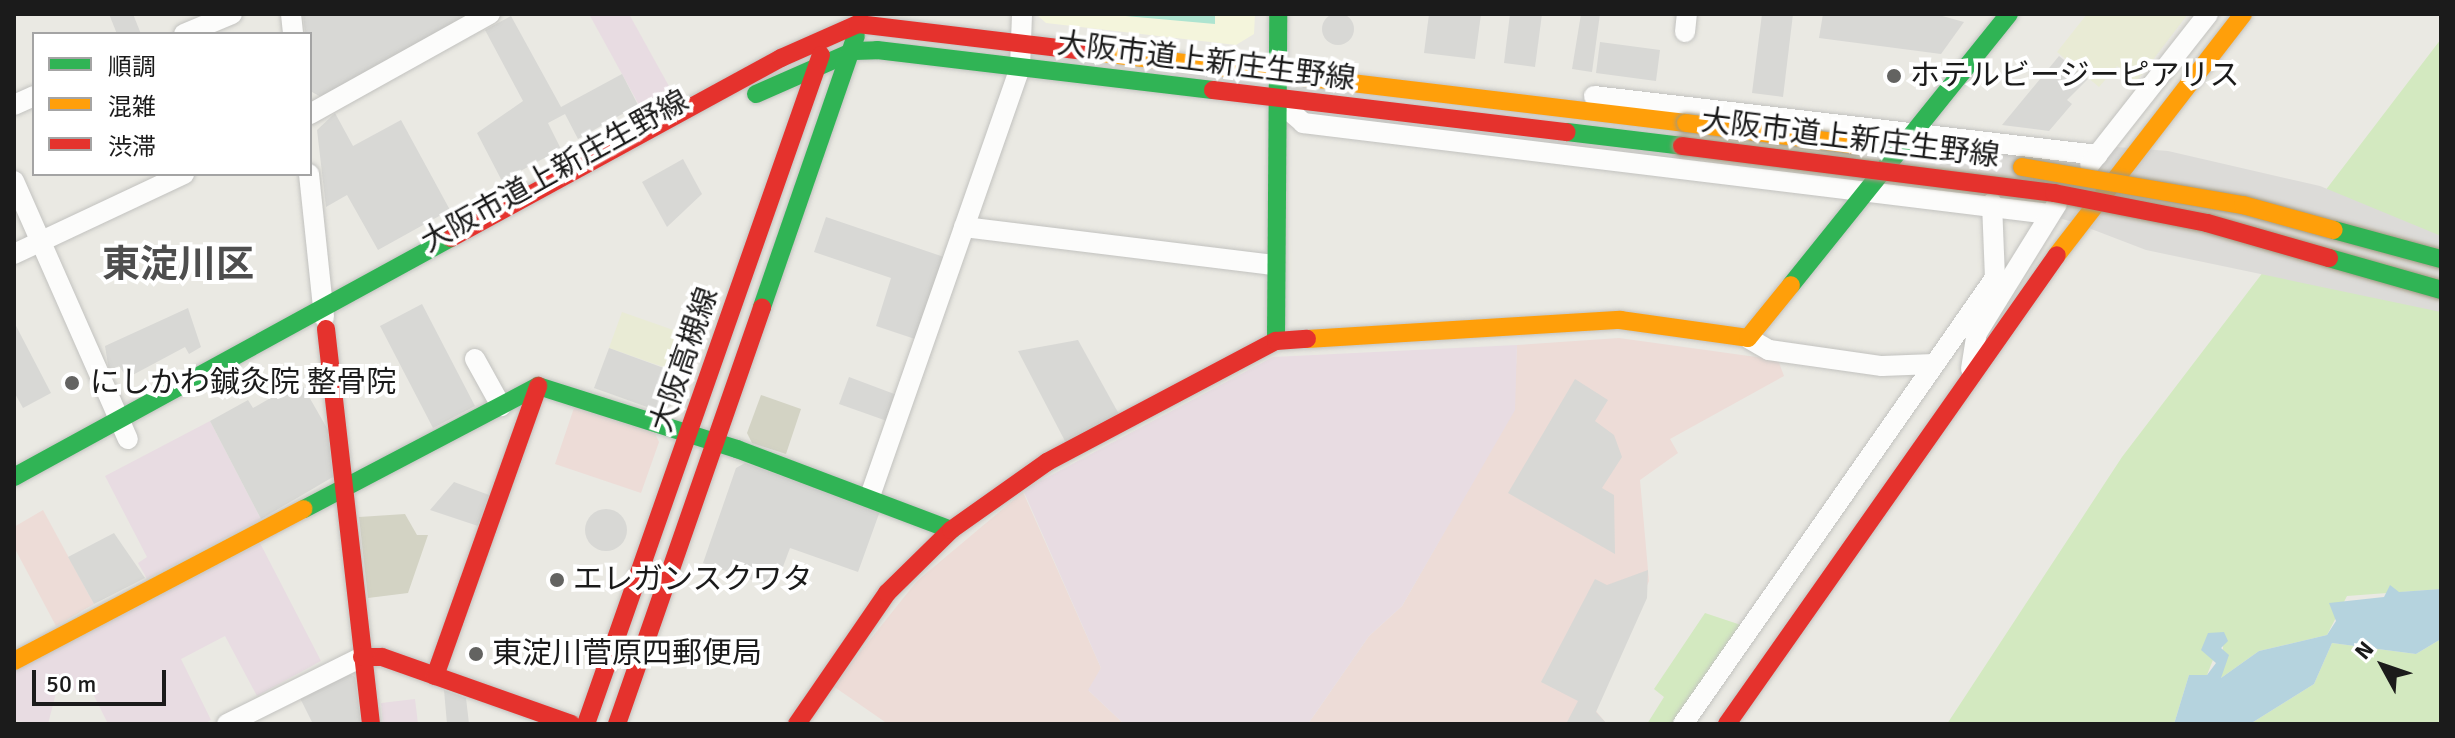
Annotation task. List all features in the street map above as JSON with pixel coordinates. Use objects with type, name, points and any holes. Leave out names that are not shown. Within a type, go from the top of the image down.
[{"type":"main road","points":[[1276,341],[1272,265],[1278,14]]},
{"type":"main road","points":[[797,724],[887,593],[951,530],[1047,462],[1276,341],[1620,320],[1748,338],[2009,14]]},
{"type":"main road","points":[[1727,724],[1786,633],[1970,376],[2243,14]]},
{"type":"main road","name":"大阪市道上新庄生野線","points":[[14,477],[832,23],[859,19],[1278,76],[1686,123],[2156,186],[2441,259]]},
{"type":"main road","name":"大阪高槻線","points":[[617,724],[854,51],[859,19]]},
{"type":"main road","name":"大阪高槻線","points":[[586,724],[832,23]]},
{"type":"main road","name":"大阪市道上新庄生野線","points":[[14,502],[326,329],[818,65],[854,51],[1020,67],[2054,193],[2207,223],[2441,290]]},
{"type":"main road","points":[[326,329],[371,724]]},
{"type":"main road","points":[[435,676],[538,386]]},
{"type":"main road","points":[[14,661],[344,492],[538,386],[716,442],[870,496],[951,530]]},
{"type":"main road","points":[[362,657],[435,676],[571,724]]},
{"type":"street","points":[[189,32],[232,14]]},
{"type":"street","points":[[312,113],[490,14]]},
{"type":"street","points":[[870,496],[1020,67],[1022,14]]},
{"type":"street","points":[[1970,376],[1977,333],[2049,214],[2208,14]]},
{"type":"street","points":[[1278,76],[1300,65],[1917,130],[2098,155]]},
{"type":"street","points":[[1277,100],[1303,123],[1870,187],[2049,214]]},
{"type":"street","points":[[14,254],[179,176]]},
{"type":"street","points":[[309,176],[326,329]]},
{"type":"street","points":[[14,181],[128,439]]},
{"type":"street","points":[[1683,724],[1995,278],[1992,203]]},
{"type":"street","points":[[964,227],[1272,265]]},
{"type":"street","points":[[1748,338],[1769,350],[1882,366],[1934,364]]},
{"type":"street","points":[[475,359],[501,406]]},
{"type":"street","points":[[1762,610],[1786,633]]},
{"type":"street","points":[[227,724],[362,657]]},
{"type":"shaded area","points":[[1338,13],[1349,18],[1354,29],[1349,40],[1338,45],[1327,40],[1322,29],[1327,18]]},
{"type":"shaded area","points":[[109,14],[133,14],[140,32],[116,32]]},
{"type":"shaded area","points":[[303,14],[470,14],[321,97],[312,92],[312,32],[305,32]]},
{"type":"shaded area","points":[[589,14],[629,14],[670,88],[639,105]]},
{"type":"shaded area","points":[[1036,14],[1255,14],[1254,34],[1236,45],[1046,23]]},
{"type":"shaded area","points":[[1429,14],[1481,14],[1475,59],[1424,53]]},
{"type":"shaded area","points":[[1510,14],[1542,14],[1535,67],[1504,63]]},
{"type":"shaded area","points":[[1581,14],[1600,14],[1592,72],[1572,69]]},
{"type":"shaded area","points":[[1762,14],[1793,14],[1783,97],[1752,93]]},
{"type":"shaded area","points":[[1823,14],[1935,14],[1964,22],[1941,54],[1819,38]]},
{"type":"shaded area","points":[[2087,14],[2188,14],[2136,82],[2117,66],[2099,87],[2057,52]]},
{"type":"shaded area","points":[[511,16],[561,107],[622,74],[638,105],[578,139],[565,114],[548,123],[561,149],[502,181],[477,133],[523,101],[485,30]]},
{"type":"shaded area","points":[[1600,42],[1660,50],[1656,81],[1596,73]]},
{"type":"shaded area","points":[[2059,56],[2088,79],[2067,100],[2072,104],[2049,131],[2002,125]]},
{"type":"shaded area","points":[[335,113],[353,146],[401,120],[450,210],[378,250],[347,195],[326,207],[317,130]]},
{"type":"shaded area","points":[[683,159],[702,194],[667,227],[642,182]]},
{"type":"shaded area","points":[[826,217],[944,257],[915,339],[876,326],[891,278],[814,252]]},
{"type":"shaded area","points":[[422,304],[475,406],[433,428],[380,326]]},
{"type":"shaded area","points":[[188,308],[201,347],[189,354],[185,347],[127,378],[119,366],[109,371],[105,346]]},
{"type":"shaded area","points":[[622,312],[696,338],[683,374],[609,348]]},
{"type":"shaded area","points":[[14,322],[51,393],[23,408],[14,392]]},
{"type":"shaded area","points":[[1619,338],[1778,360],[1784,376],[1670,439],[1678,453],[1640,480],[1649,581],[1596,711],[1607,724],[1308,724],[1369,636],[1402,606],[1514,410],[1517,345]]},
{"type":"shaded area","points":[[1078,340],[1120,416],[1066,443],[1018,351]]},
{"type":"shaded area","points":[[1517,345],[1515,410],[1402,606],[1369,636],[1308,724],[1124,724],[1088,690],[1101,668],[1024,492],[1031,486],[1273,357]]},
{"type":"shaded area","points":[[609,348],[683,375],[671,406],[661,412],[594,388]]},
{"type":"shaded area","points":[[849,377],[897,395],[887,421],[839,404]]},
{"type":"shaded area","points":[[1575,379],[1608,400],[1595,421],[1614,435],[1622,457],[1602,488],[1614,495],[1615,554],[1508,493]]},
{"type":"shaded area","points":[[300,381],[328,430],[333,477],[261,519],[210,421],[248,400],[253,408]]},
{"type":"shaded area","points":[[761,395],[801,409],[786,454],[752,443],[747,433]]},
{"type":"shaded area","points":[[575,405],[654,431],[659,442],[641,493],[555,464]]},
{"type":"shaded area","points":[[210,421],[261,519],[147,579],[138,563],[147,557],[105,476]]},
{"type":"shaded area","points":[[745,463],[880,511],[858,572],[790,548],[775,588],[703,563],[736,468]]},
{"type":"shaded area","points":[[454,482],[489,495],[478,526],[430,510]]},
{"type":"shaded area","points":[[1023,492],[1101,668],[1089,691],[1124,724],[888,724],[833,686],[917,581]]},
{"type":"shaded area","points":[[606,509],[621,515],[627,530],[621,545],[606,551],[591,545],[585,530],[591,515]]},
{"type":"shaded area","points":[[43,510],[94,604],[56,626],[14,547],[14,527]]},
{"type":"shaded area","points":[[405,514],[417,535],[428,535],[408,593],[368,598],[359,517]]},
{"type":"shaded area","points":[[114,533],[145,578],[94,604],[68,557]]},
{"type":"shaded area","points":[[260,543],[321,661],[257,696],[225,636],[181,659],[211,720],[204,724],[108,724],[90,688],[56,693],[48,724],[14,721],[14,671]]},
{"type":"shaded area","points":[[1648,570],[1647,598],[1596,712],[1607,724],[1566,724],[1578,701],[1541,682],[1595,579],[1607,585]]},
{"type":"shaded area","points":[[346,672],[355,677],[361,722],[313,724],[300,698]]},
{"type":"shaded area","points":[[444,690],[466,698],[469,724],[447,724]]},
{"type":"shaded area","points":[[415,699],[418,724],[383,724],[381,703]]},
{"type":"green space","points":[[1103,14],[1215,14],[1215,24]]},
{"type":"green space","points":[[2441,39],[2441,589],[2347,596],[2327,635],[2259,651],[2221,678],[2224,632],[2207,675],[2189,675],[2174,724],[1947,724],[2122,457]]},
{"type":"green space","points":[[1705,613],[1744,626],[1675,724],[1647,724],[1664,697],[1654,689]]},
{"type":"green space","points":[[2441,639],[2441,724],[2250,724],[2314,684],[2332,643],[2416,654]]},
{"type":"water","points":[[2390,585],[2399,592],[2441,589],[2441,639],[2416,654],[2332,643],[2314,684],[2250,724],[2174,724],[2189,675],[2207,675],[2216,663],[2201,650],[2208,633],[2224,632],[2228,641],[2221,648],[2229,655],[2221,678],[2259,651],[2327,635],[2336,621],[2329,603],[2384,597]]},
{"type":"pier","points":[[1687,114],[2168,151],[2320,186],[2441,236],[2441,312],[2146,250],[2073,222]]},
{"type":"traffic: fast","points":[[1276,341],[1278,14]]},
{"type":"traffic: fast","points":[[1791,285],[2009,14]]},
{"type":"traffic: fast","points":[[762,307],[856,36]]},
{"type":"traffic: fast","points":[[756,94],[854,51],[877,50],[1213,90]]},
{"type":"traffic: fast","points":[[1567,132],[1682,146]]},
{"type":"traffic: fast","points":[[2334,230],[2441,259]]},
{"type":"traffic: fast","points":[[14,477],[451,238]]},
{"type":"traffic: fast","points":[[2329,258],[2441,290]]},
{"type":"traffic: fast","points":[[304,509],[538,386],[737,449],[951,530]]},
{"type":"traffic: slow","points":[[2057,255],[2243,14]]},
{"type":"traffic: slow","points":[[1093,52],[1686,123]]},
{"type":"traffic: slow","points":[[1686,123],[1857,145]]},
{"type":"traffic: slow","points":[[2022,167],[2243,205],[2334,230]]},
{"type":"traffic: slow","points":[[1307,339],[1620,320],[1748,338],[1791,285]]},
{"type":"traffic: slow","points":[[14,661],[304,509]]},
{"type":"traffic: jam","points":[[451,238],[781,58],[858,24],[1093,52]]},
{"type":"traffic: jam","points":[[586,724],[821,55]]},
{"type":"traffic: jam","points":[[1213,90],[1567,132]]},
{"type":"traffic: jam","points":[[1682,146],[2054,193],[2207,223],[2329,258]]},
{"type":"traffic: jam","points":[[1727,724],[2057,255]]},
{"type":"traffic: jam","points":[[617,724],[762,307]]},
{"type":"traffic: jam","points":[[326,329],[371,724]]},
{"type":"traffic: jam","points":[[797,724],[887,593],[951,530],[1047,462],[1276,341],[1307,339]]},
{"type":"traffic: jam","points":[[435,676],[538,386]]},
{"type":"traffic: jam","points":[[362,657],[382,657],[571,724]]},
{"type":"place","name":"ホテルビージーピアリス","points":[[1894,76]]},
{"type":"place","name":"にしかわ鍼灸院 整骨院","points":[[72,383]]},
{"type":"place","name":"エレガンスクワタ","points":[[557,580]]},
{"type":"place","name":"東淀川菅原四郵便局","points":[[476,654]]},
{"type":"district","name":"東淀川区","points":[[178,265]]}]
